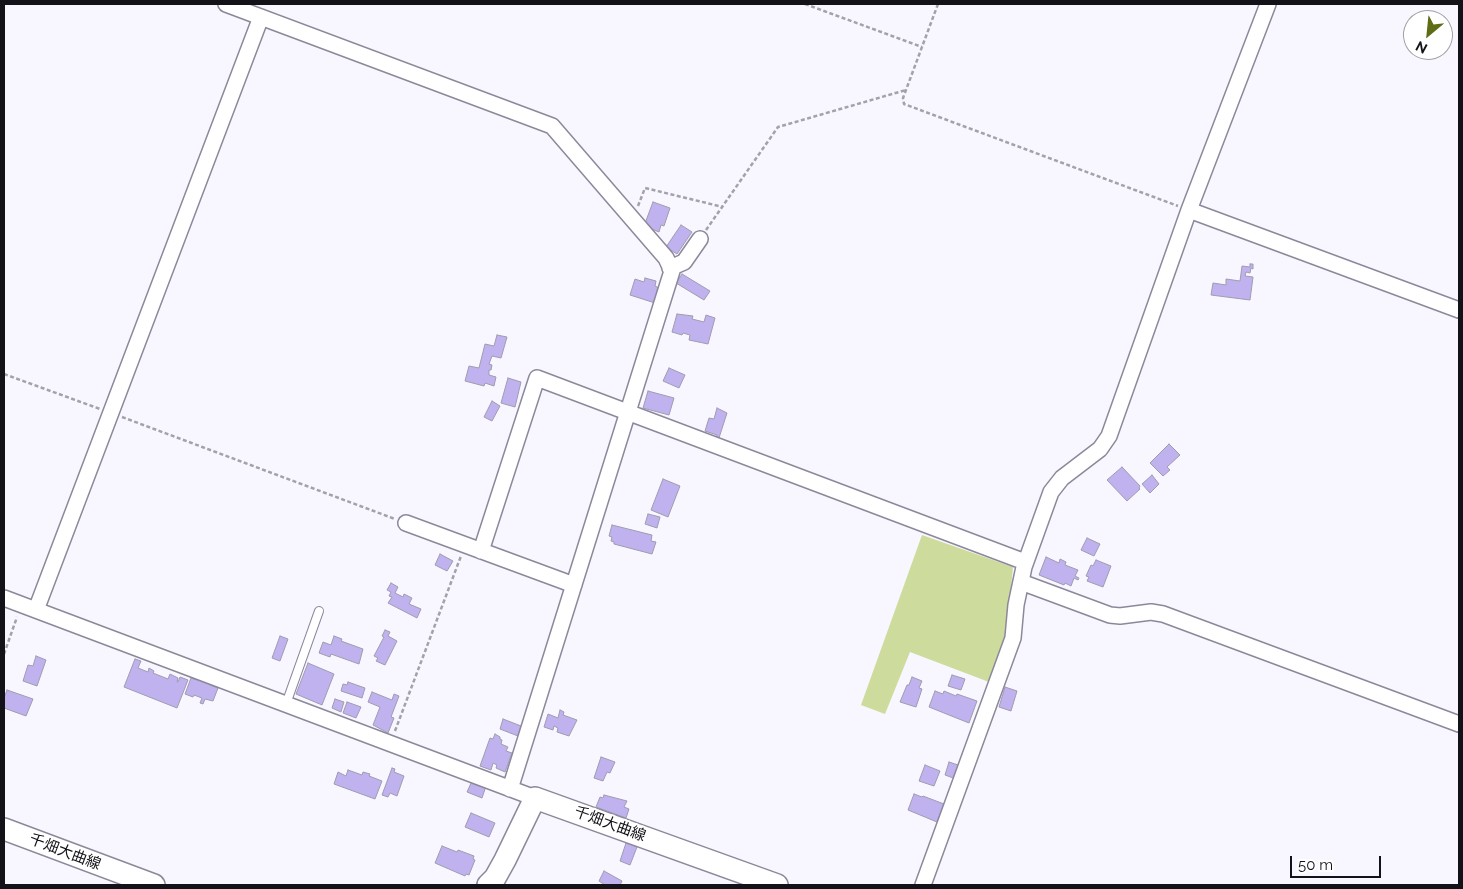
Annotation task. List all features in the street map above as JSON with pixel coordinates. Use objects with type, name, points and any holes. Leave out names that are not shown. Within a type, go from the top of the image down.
[{"type":"main road","points":[[488,885],[495,878],[505,860],[536,798]]},
{"type":"main road","name":"千畑大曲線","points":[[536,798],[777,885]]},
{"type":"main road","name":"千畑大曲線","points":[[4,829],[154,885]]},
{"type":"street","points":[[226,4],[552,126],[666,258],[672,272],[510,789]]},
{"type":"street","points":[[923,885],[1012,638],[1016,605],[1025,562],[1051,492],[1062,478],[1100,449],[1109,436],[1189,210],[1268,4]]},
{"type":"street","points":[[36,610],[260,17]]},
{"type":"street","points":[[1189,210],[1459,310]]},
{"type":"street","points":[[670,268],[684,262],[700,239]]},
{"type":"street","points":[[481,551],[537,378],[1025,562]]},
{"type":"street","points":[[406,523],[574,585]]},
{"type":"street","points":[[1021,582],[1110,615],[1120,616],[1151,612],[1163,614],[1459,724]]},
{"type":"street","points":[[4,598],[536,798]]},
{"type":"lane","points":[[286,704],[319,610]]},
{"type":"path","points":[[805,4],[922,47]]},
{"type":"path","points":[[938,4],[903,98],[904,104],[1189,210]]},
{"type":"path","points":[[700,239],[778,127],[906,90]]},
{"type":"path","points":[[631,218],[645,188],[722,206]]},
{"type":"path","points":[[4,374],[406,523]]},
{"type":"path","points":[[390,744],[465,545]]},
{"type":"path","points":[[4,654],[21,604]]},
{"type":"green space","points":[[922,535],[1013,567],[1007,632],[989,682],[910,652],[885,714],[861,705]]},
{"type":"building","points":[[653,202],[670,208],[664,226],[661,225],[659,232],[644,226]]},
{"type":"building","points":[[681,225],[692,232],[677,254],[666,247]]},
{"type":"building","points":[[1250,264],[1253,264],[1253,269],[1251,268],[1250,273],[1246,272],[1245,276],[1253,277],[1250,300],[1211,295],[1213,283],[1226,285],[1226,279],[1240,281],[1242,266],[1250,267]]},
{"type":"building","points":[[682,274],[710,291],[704,300],[676,283]]},
{"type":"building","points":[[645,278],[656,281],[655,286],[659,288],[655,303],[630,295],[635,279],[644,282]]},
{"type":"building","points":[[677,314],[693,316],[692,319],[704,322],[706,315],[715,318],[708,344],[689,340],[690,335],[672,332]]},
{"type":"building","points":[[497,335],[507,337],[501,358],[492,356],[489,364],[492,365],[489,375],[496,377],[494,386],[485,383],[484,386],[465,381],[469,366],[479,368],[485,344],[494,346]]},
{"type":"building","points":[[669,368],[685,375],[679,388],[663,381]]},
{"type":"building","points":[[508,378],[521,382],[515,407],[501,403]]},
{"type":"building","points":[[648,391],[674,398],[669,415],[643,408]]},
{"type":"building","points":[[492,401],[500,406],[492,421],[484,417]]},
{"type":"building","points":[[717,408],[727,413],[718,441],[715,441],[717,435],[705,431],[709,418],[714,419]]},
{"type":"building","points":[[1169,444],[1180,455],[1167,467],[1170,470],[1163,476],[1150,463]]},
{"type":"building","points":[[1122,467],[1140,486],[1140,489],[1127,501],[1107,480]]},
{"type":"building","points":[[1152,475],[1159,484],[1150,493],[1142,484]]},
{"type":"building","points":[[663,479],[680,486],[668,517],[651,510]]},
{"type":"building","points":[[648,514],[660,517],[657,528],[645,524]]},
{"type":"building","points":[[612,525],[652,535],[651,541],[656,542],[652,554],[614,544],[611,541],[612,537],[609,536]]},
{"type":"building","points":[[1087,538],[1100,544],[1094,556],[1081,550]]},
{"type":"building","points":[[440,554],[453,561],[447,571],[435,565]]},
{"type":"building","points":[[1046,557],[1059,563],[1060,559],[1066,562],[1065,565],[1078,570],[1075,576],[1079,578],[1078,580],[1074,578],[1071,586],[1039,575]]},
{"type":"building","points":[[1096,560],[1111,566],[1103,587],[1087,581],[1089,577],[1086,576],[1091,565],[1093,566]]},
{"type":"building","points":[[391,583],[398,587],[395,593],[403,597],[404,594],[412,598],[409,604],[421,609],[417,618],[388,603],[392,597],[389,596],[391,592],[387,590]]},
{"type":"building","points":[[385,630],[390,632],[388,636],[397,641],[385,665],[376,661],[378,658],[374,656],[384,637],[382,636]]},
{"type":"building","points":[[280,636],[288,639],[280,661],[272,658]]},
{"type":"building","points":[[334,636],[342,639],[341,641],[363,649],[359,664],[331,654],[330,657],[319,653],[323,642],[331,645]]},
{"type":"building","points":[[36,656],[46,660],[37,686],[23,681],[28,665],[33,666]]},
{"type":"building","points":[[135,659],[141,661],[138,668],[148,672],[149,668],[154,671],[153,673],[168,679],[170,674],[178,678],[177,682],[180,677],[188,680],[177,708],[124,687]]},
{"type":"building","points":[[308,663],[334,674],[322,705],[296,694]]},
{"type":"building","points":[[952,675],[965,679],[961,690],[948,686]]},
{"type":"building","points":[[912,677],[922,681],[919,688],[922,689],[916,707],[900,702]]},
{"type":"building","points":[[191,678],[197,680],[198,678],[218,688],[213,701],[205,699],[203,704],[200,703],[202,698],[185,694]]},
{"type":"building","points":[[348,682],[365,688],[362,698],[341,691],[343,684],[347,685]]},
{"type":"building","points":[[1005,687],[1017,691],[1011,711],[999,707]]},
{"type":"building","points":[[7,690],[33,699],[26,716],[4,708],[4,698]]},
{"type":"building","points":[[935,691],[943,694],[944,691],[956,696],[957,694],[977,701],[969,723],[929,707]]},
{"type":"building","points":[[372,692],[392,700],[394,694],[399,696],[391,717],[394,718],[388,733],[373,725],[380,707],[368,702]]},
{"type":"building","points":[[335,699],[344,702],[341,712],[332,708]]},
{"type":"building","points":[[347,702],[361,707],[356,718],[343,713]]},
{"type":"building","points":[[560,710],[564,712],[563,715],[577,720],[569,736],[557,732],[558,728],[554,726],[553,730],[544,727],[548,714],[558,718]]},
{"type":"building","points":[[503,719],[521,726],[518,736],[500,729]]},
{"type":"building","points":[[495,734],[502,740],[501,744],[508,747],[506,751],[512,753],[505,772],[496,768],[497,765],[493,763],[491,770],[480,766],[490,738],[493,739]]},
{"type":"building","points":[[601,757],[615,762],[610,773],[607,772],[603,781],[594,778]]},
{"type":"building","points":[[949,762],[961,766],[956,779],[945,775]]},
{"type":"building","points":[[925,765],[940,771],[934,786],[919,781]]},
{"type":"building","points":[[392,768],[395,769],[394,772],[404,776],[397,796],[390,793],[388,797],[382,795]]},
{"type":"building","points":[[348,770],[362,775],[363,772],[370,774],[369,776],[382,781],[375,799],[334,784],[338,772],[346,776]]},
{"type":"building","points":[[472,781],[486,786],[482,798],[467,792]]},
{"type":"building","points":[[914,794],[944,804],[937,822],[908,810]]},
{"type":"building","points":[[604,795],[627,801],[624,807],[629,809],[626,818],[596,807],[600,797],[603,798]]},
{"type":"building","points":[[471,813],[495,823],[489,837],[465,827]]},
{"type":"building","points":[[626,843],[637,847],[630,865],[620,861]]},
{"type":"building","points":[[442,846],[474,856],[473,859],[475,860],[469,875],[466,874],[465,876],[435,863]]},
{"type":"building","points":[[604,871],[622,881],[620,885],[605,885],[599,881]]}]
